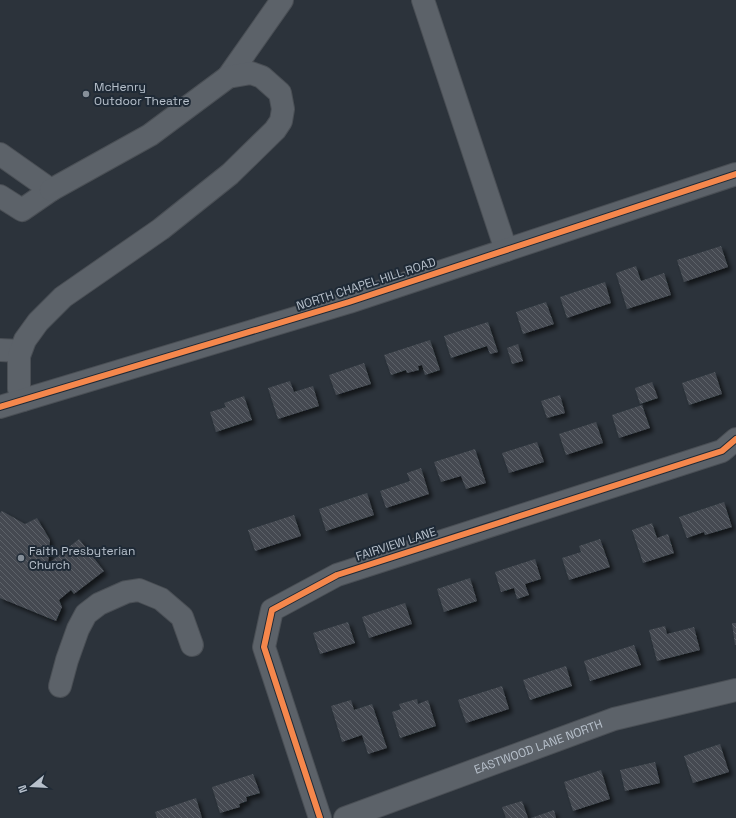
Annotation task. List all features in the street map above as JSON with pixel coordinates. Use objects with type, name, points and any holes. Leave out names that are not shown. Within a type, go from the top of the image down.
[{"type":"street","points":[[0,196],[22,210],[51,190],[150,135],[228,77],[282,0]]},
{"type":"street","points":[[423,0],[506,250]]},
{"type":"street","points":[[23,400],[19,389],[18,356],[10,351],[24,340],[38,322],[58,301],[161,229],[230,174],[275,130],[281,121],[283,110],[280,93],[262,77],[252,73],[228,77]]},
{"type":"street","points":[[0,154],[51,190]]},
{"type":"street","name":"NORTH CHAPEL HILL ROAD","points":[[0,407],[349,302],[736,174]]},
{"type":"street","name":"FAIRVIEW LANE","points":[[320,818],[264,647],[272,610],[337,575],[722,450],[736,439]]},
{"type":"street","points":[[60,686],[78,629],[86,614],[99,604],[126,592],[139,590],[161,599],[182,617],[192,645]]},
{"type":"street","name":"EASTWOOD LANE NORTH","points":[[345,818],[614,718],[736,690]]},
{"type":"building","points":[[721,246],[728,267],[684,282],[677,260]]},
{"type":"building","points":[[636,266],[641,281],[664,273],[671,295],[627,309],[616,273]]},
{"type":"building","points":[[605,282],[611,303],[567,318],[560,297]]},
{"type":"building","points":[[546,302],[554,324],[523,334],[516,312]]},
{"type":"building","points":[[488,322],[498,352],[490,354],[487,346],[451,358],[444,336]]},
{"type":"building","points":[[430,340],[440,370],[425,375],[422,365],[418,366],[419,370],[407,373],[406,370],[391,375],[384,355]]},
{"type":"building","points":[[518,344],[523,361],[512,364],[507,348]]},
{"type":"building","points":[[364,363],[371,384],[336,395],[329,375]]},
{"type":"building","points":[[715,372],[722,394],[689,405],[682,383]]},
{"type":"building","points":[[290,381],[294,392],[313,386],[319,406],[278,419],[268,388]]},
{"type":"building","points":[[652,382],[658,398],[640,404],[635,388]]},
{"type":"building","points":[[560,395],[565,413],[547,418],[541,401]]},
{"type":"building","points":[[244,396],[252,420],[216,432],[210,412],[226,407],[224,403]]},
{"type":"building","points":[[642,405],[650,428],[619,438],[612,415]]},
{"type":"building","points":[[596,422],[603,443],[566,455],[559,434]]},
{"type":"building","points":[[537,442],[544,462],[509,473],[502,453]]},
{"type":"building","points":[[475,449],[486,483],[466,489],[461,476],[441,482],[434,462]]},
{"type":"building","points":[[421,468],[429,494],[386,508],[380,491],[410,481],[407,473]]},
{"type":"building","points":[[367,493],[374,515],[326,531],[319,509]]},
{"type":"building","points":[[724,502],[732,527],[705,535],[704,532],[687,538],[679,517]]},
{"type":"building","points":[[2,511],[25,524],[37,518],[50,540],[48,564],[79,539],[104,571],[74,594],[71,590],[59,600],[62,607],[56,621],[0,598],[0,513]]},
{"type":"building","points":[[294,515],[301,536],[255,551],[248,530]]},
{"type":"building","points":[[652,523],[657,538],[668,534],[674,553],[643,563],[632,530]]},
{"type":"building","points":[[600,539],[610,567],[569,580],[562,558],[581,552],[579,546]]},
{"type":"building","points":[[535,559],[541,579],[525,584],[529,595],[517,599],[514,588],[501,592],[495,572]]},
{"type":"building","points":[[470,578],[477,601],[444,612],[437,589]]},
{"type":"building","points":[[405,603],[412,624],[369,638],[362,617]]},
{"type":"building","points":[[348,622],[355,643],[320,654],[313,633]]},
{"type":"building","points":[[732,623],[736,623],[736,645],[735,645]]},
{"type":"building","points":[[665,626],[667,634],[694,627],[700,650],[657,661],[649,630]]},
{"type":"building","points":[[634,645],[641,665],[590,681],[584,661]]},
{"type":"building","points":[[566,666],[572,686],[530,700],[523,680]]},
{"type":"building","points":[[502,686],[509,709],[466,723],[458,700]]},
{"type":"building","points":[[417,699],[418,704],[428,700],[436,726],[400,738],[392,712],[401,709],[399,704]]},
{"type":"building","points":[[351,700],[354,710],[372,704],[387,748],[368,754],[362,735],[342,742],[331,706]]},
{"type":"building","points":[[720,744],[729,772],[693,783],[684,756]]},
{"type":"building","points":[[655,762],[660,783],[625,791],[620,770]]},
{"type":"building","points":[[601,770],[610,799],[573,811],[564,782]]},
{"type":"building","points":[[253,774],[260,793],[246,797],[247,801],[239,804],[240,807],[220,813],[212,787]]},
{"type":"building","points":[[196,798],[202,818],[157,818],[155,812]]},
{"type":"building","points":[[522,801],[528,818],[506,818],[502,807]]},
{"type":"building","points":[[554,810],[556,818],[531,818]]},
{"type":"cycle path","points":[[0,407],[349,302],[736,174]]},
{"type":"cycle path","points":[[320,818],[264,647],[272,610],[337,575],[722,451],[736,439]]},
{"type":"place","name":"McHenry Outdoor Theatre","points":[[86,94]]},
{"type":"place","name":"Faith Presbyterian Church","points":[[21,558]]}]
